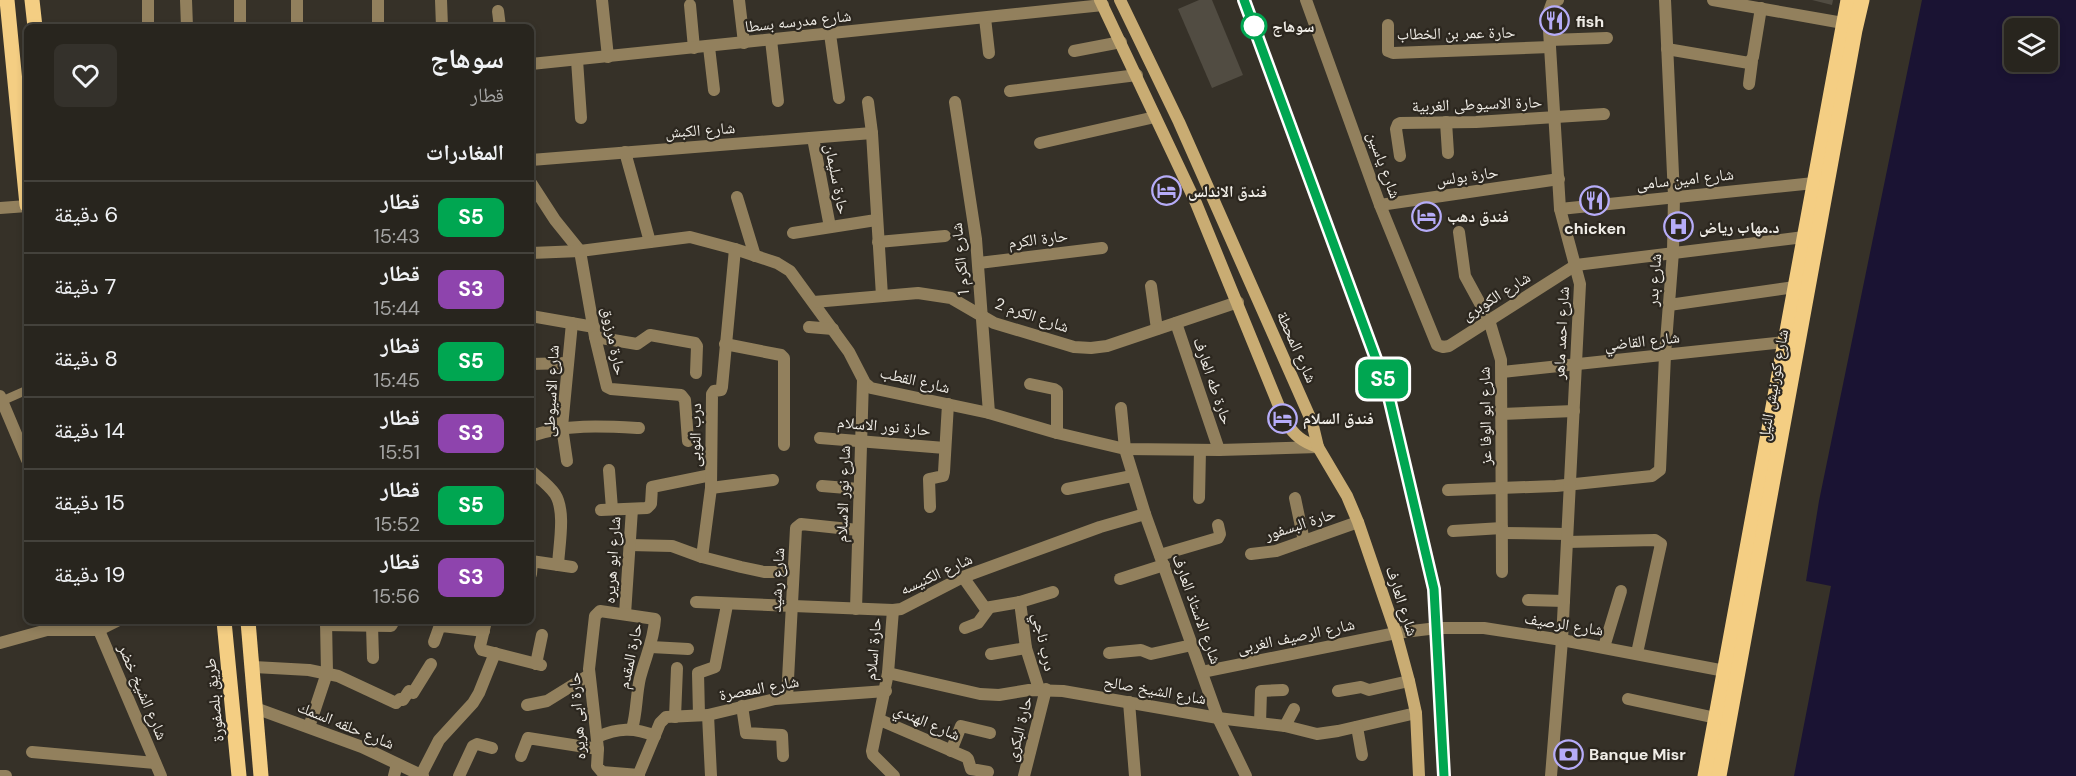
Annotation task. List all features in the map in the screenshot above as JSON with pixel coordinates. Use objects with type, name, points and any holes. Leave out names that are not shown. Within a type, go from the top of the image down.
[{"type":"main road","points":[[8,0],[24,173]]},
{"type":"main road","points":[[32,0],[34,24]]},
{"type":"main road","name":"شارع كورنيش النيل","points":[[1704,776],[1848,0]]},
{"type":"main road","name":"شارع كورنيش النيل","points":[[1719,776],[1855,30],[1863,0]]},
{"type":"main road","name":"طريق بلصفورة","points":[[224,624],[239,776]]},
{"type":"main road","points":[[248,624],[261,776]]},
{"type":"street","points":[[148,0],[148,24]]},
{"type":"street","points":[[186,0],[186,24]]},
{"type":"street","points":[[240,0],[240,24]]},
{"type":"street","points":[[297,0],[297,24]]},
{"type":"street","points":[[378,0],[378,24]]},
{"type":"street","points":[[441,0],[442,24]]},
{"type":"street","points":[[602,0],[608,57]]},
{"type":"street","points":[[739,0],[744,43]]},
{"type":"street","name":"شارع المحطة","points":[[1119,0],[1179,122],[1312,422],[1318,447]]},
{"type":"street","name":"شارع ياسين","points":[[1306,0],[1380,205],[1433,340]]},
{"type":"street","name":"شارع احمد ماهر","points":[[1551,776],[1562,640],[1580,284],[1560,209],[1549,8],[1558,0]]},
{"type":"street","name":"شارع بدر","points":[[1570,484],[1652,476],[1660,470],[1665,355],[1673,252],[1674,196],[1665,0]]},
{"type":"street","points":[[1713,0],[1843,23]]},
{"type":"street","points":[[1102,3],[1196,203],[1285,421],[1293,434],[1304,443],[1318,447]]},
{"type":"street","name":"شارع مدرسه بسطا","points":[[534,64],[985,18],[1102,3]]},
{"type":"street","points":[[690,5],[694,48]]},
{"type":"street","points":[[1749,84],[1761,8]]},
{"type":"street","points":[[498,11],[500,24]]},
{"type":"street","points":[[985,18],[989,53]]},
{"type":"street","name":"حارة عمر بن الخطاب","points":[[1388,25],[1388,48],[1392,53],[1550,44]]},
{"type":"street","points":[[830,34],[839,98]]},
{"type":"street","points":[[1550,44],[1607,38]]},
{"type":"street","points":[[771,40],[778,101]]},
{"type":"street","points":[[1074,51],[1121,42]]},
{"type":"street","points":[[709,46],[714,90]]},
{"type":"street","points":[[1667,49],[1744,63],[1752,61]]},
{"type":"street","points":[[577,60],[581,118]]},
{"type":"street","points":[[1010,91],[1137,75]]},
{"type":"street","points":[[868,102],[882,296]]},
{"type":"street","name":"شارع الكرم 1","points":[[955,102],[979,263],[989,413]]},
{"type":"street","name":"حارة الاسيوطى الغربية","points":[[1400,156],[1396,129],[1398,124],[1604,114]]},
{"type":"street","points":[[1040,143],[1155,117]]},
{"type":"street","points":[[1446,122],[1448,153]]},
{"type":"street","name":"شارع الكبش","points":[[534,160],[872,133]]},
{"type":"street","name":"حارة سليمان","points":[[813,138],[830,227]]},
{"type":"street","points":[[626,152],[650,242]]},
{"type":"street","name":"حارة بولس","points":[[1380,205],[1558,180]]},
{"type":"street","name":"شارع امين سامى","points":[[1560,209],[1814,183]]},
{"type":"street","points":[[534,188],[555,220],[580,251]]},
{"type":"street","points":[[737,197],[756,256]]},
{"type":"street","points":[[0,208],[24,206]]},
{"type":"street","name":"حارة سليمان","points":[[793,233],[876,220]]},
{"type":"street","name":"شارع ابو الوفا عز","points":[[1459,232],[1465,276],[1489,320],[1499,348],[1502,372],[1502,572]]},
{"type":"street","points":[[878,242],[945,236]]},
{"type":"street","name":"شارع القطب","points":[[534,254],[580,251],[690,237],[777,263],[790,271],[854,359],[862,380],[871,388],[989,413],[1057,433],[1125,449],[1219,450],[1318,447]]},
{"type":"street","points":[[1576,265],[1804,237]]},
{"type":"street","name":"حارة الكرم","points":[[979,263],[1102,248]]},
{"type":"street","name":"درب النوبى","points":[[702,557],[711,482],[712,394],[714,391],[721,390],[722,387],[735,249]]},
{"type":"street","name":"حارة مرزوق","points":[[580,251],[608,387],[678,394],[683,397],[688,441]]},
{"type":"street","name":"شارع الكوبرى","points":[[1433,340],[1437,345],[1449,346],[1576,265]]},
{"type":"street","points":[[1151,286],[1157,330]]},
{"type":"street","points":[[1669,305],[1795,286]]},
{"type":"street","name":"شارع الكرم 2","points":[[813,302],[918,293],[935,294],[951,298],[994,323],[1074,347],[1091,348],[1157,330],[1238,302]]},
{"type":"street","points":[[534,317],[572,323],[637,344],[650,335],[695,343],[697,346],[696,373]]},
{"type":"street","name":"شارع الاسيوطى","points":[[567,460],[562,427],[572,323]]},
{"type":"street","name":"حارة طه العارف","points":[[1176,323],[1219,450]]},
{"type":"street","points":[[809,327],[833,329]]},
{"type":"street","name":"شارع القاضي","points":[[1502,372],[1785,342]]},
{"type":"street","points":[[725,344],[781,355],[784,358],[784,445]]},
{"type":"street","points":[[534,364],[568,363]]},
{"type":"street","name":"شارع نور الاسلام","points":[[856,609],[862,380]]},
{"type":"street","points":[[1030,384],[1054,389],[1057,392],[1057,433]]},
{"type":"street","points":[[1,398],[24,453]]},
{"type":"street","name":"حارة نور الاسلام","points":[[930,507],[929,479],[943,476],[948,404]]},
{"type":"street","name":"شارع الاستاذ العارف","points":[[1121,408],[1125,449],[1132,476],[1218,718],[1246,776]]},
{"type":"street","points":[[1502,414],[1574,411]]},
{"type":"street","points":[[534,435],[562,427],[593,425],[639,428]]},
{"type":"street","name":"حارة نور الاسلام","points":[[820,438],[945,448]]},
{"type":"street","name":"شارع العارف","points":[[1318,447],[1347,496],[1358,522],[1396,633],[1416,713],[1419,776]]},
{"type":"street","points":[[1199,498],[1200,450]]},
{"type":"street","name":"شارع ابو هريره","points":[[609,470],[606,510],[647,508],[650,506],[652,487],[711,482]]},
{"type":"street","points":[[534,474],[549,488],[559,504],[561,513],[558,565]]},
{"type":"street","points":[[1067,489],[1132,476]]},
{"type":"street","points":[[711,482],[773,480]]},
{"type":"street","points":[[1448,490],[1570,484]]},
{"type":"street","points":[[822,486],[859,489]]},
{"type":"street","points":[[1295,498],[1304,541]]},
{"type":"street","name":"شارع ابو هريره","points":[[625,614],[632,509]]},
{"type":"street","name":"شارع الكنيسه","points":[[696,602],[901,609],[963,577],[1100,527],[1145,514]]},
{"type":"street","name":"حارة البسفور","points":[[1251,554],[1276,551],[1358,522]]},
{"type":"street","name":"شارع رشيد","points":[[787,698],[796,528],[798,525],[858,530]]},
{"type":"street","points":[[1120,579],[1218,538],[1220,532],[1218,525]]},
{"type":"street","points":[[1453,531],[1502,530],[1567,538],[1655,540],[1661,544],[1637,653]]},
{"type":"street","points":[[630,545],[672,546],[702,557],[754,570],[793,572]]},
{"type":"street","points":[[534,566],[572,567]]},
{"type":"street","points":[[963,577],[982,605],[989,608],[978,623],[965,628]]},
{"type":"street","points":[[1604,647],[1622,591]]},
{"type":"street","name":"درب ناجي","points":[[989,608],[1053,592]]},
{"type":"street","points":[[1528,600],[1564,601]]},
{"type":"street","name":"درب ناجي","points":[[1020,602],[1026,648],[1042,689]]},
{"type":"street","points":[[711,776],[698,673],[715,667],[727,604]]},
{"type":"street","name":"حارة اسلام","points":[[886,691],[893,610]]},
{"type":"street","name":"حارة ابى هريره","points":[[625,614],[597,613],[589,675],[597,743],[597,766],[600,771],[639,776]]},
{"type":"street","name":"حارة المقدم","points":[[625,614],[655,619],[651,647],[640,678],[638,703],[632,729]]},
{"type":"street","points":[[309,727],[327,673],[326,624]]},
{"type":"street","points":[[341,624],[391,626],[392,624]]},
{"type":"street","points":[[0,643],[46,630],[97,625]]},
{"type":"street","name":"شارع الشيخ خضر","points":[[97,625],[161,776]]},
{"type":"street","points":[[372,626],[373,658]]},
{"type":"street","points":[[434,642],[442,626],[485,626],[480,648],[539,665],[542,635]]},
{"type":"street","name":"شارع الرصيف","points":[[1396,633],[1437,628],[1484,628],[1604,647],[1725,671]]},
{"type":"street","name":"شارع الرصيف الغربى","points":[[1202,672],[1396,633]]},
{"type":"street","points":[[1109,653],[1141,650],[1151,654],[1192,645]]},
{"type":"street","points":[[651,647],[688,649]]},
{"type":"street","points":[[991,654],[1026,648]]},
{"type":"street","points":[[422,776],[439,740],[473,703],[479,693],[495,653]]},
{"type":"street","points":[[252,667],[327,673],[349,680],[396,703],[400,699],[403,700],[409,691],[413,693],[431,664]]},
{"type":"street","points":[[639,776],[662,720],[675,717],[677,668]]},
{"type":"street","name":"شارع الشيخ صالح","points":[[888,673],[989,695],[1042,689],[1218,718],[1285,726],[1317,734],[1416,713]]},
{"type":"street","points":[[527,705],[547,701],[589,675]]},
{"type":"street","points":[[1338,692],[1361,687],[1369,690],[1409,681]]},
{"type":"street","name":"حارة البكرى","points":[[1024,776],[1042,689]]},
{"type":"street","points":[[1260,723],[1261,691],[1283,690]]},
{"type":"street","name":"شارع المعصرة","points":[[675,717],[704,715],[787,698],[886,691]]},
{"type":"street","name":"شارع الهندي","points":[[886,691],[872,753],[894,776]]},
{"type":"street","points":[[1628,699],[1716,718]]},
{"type":"street","points":[[1129,702],[1135,776]]},
{"type":"street","points":[[742,706],[746,733],[782,735],[783,756]]},
{"type":"street","name":"شارع حلقه السمك","points":[[255,708],[362,747],[395,770],[422,776]]},
{"type":"street","points":[[1285,726],[1294,709]]},
{"type":"street","name":"شارع الهندي","points":[[880,720],[967,758],[971,769],[988,772]]},
{"type":"street","points":[[951,751],[961,726],[990,733]]},
{"type":"street","points":[[1357,727],[1362,755]]},
{"type":"street","points":[[520,756],[528,738],[597,743],[614,730],[632,729],[655,736]]},
{"type":"street","points":[[459,776],[473,747],[477,744],[492,748]]},
{"type":"street","points":[[32,752],[155,763]]},
{"type":"street","points":[[0,776],[6,776]]},
{"type":"lane","points":[[1,398],[24,391]]},
{"type":"shaded area","points":[[1922,0],[2076,0],[2076,776],[1794,776],[1831,586],[1806,581],[1819,501]]},
{"type":"building","name":"سوهاج","points":[[1199,0],[1212,0],[1243,75],[1212,88],[1178,9]]},
{"type":"building","points":[[1812,0],[1833,0],[1832,5]]},
{"type":"railway","points":[[1244,0],[1387,389],[1434,589],[1444,776]]},
{"type":"train","name":"S5","points":[[1244,0],[1387,389],[1434,589],[1444,776]]},
{"type":"place","name":"fish","points":[[1555,21]]},
{"type":"place","name":"سوهاج","points":[[1254,26]]},
{"type":"place","name":"فندق الاندلس","points":[[1167,191]]},
{"type":"place","name":"chicken","points":[[1595,200]]},
{"type":"place","name":"فندق دهب","points":[[1426,216]]},
{"type":"place","name":"د.مهاب رياض","points":[[1678,227]]},
{"type":"place","name":"فندق السلام","points":[[1282,418]]},
{"type":"place","name":"Banque Misr","points":[[1568,754]]}]
